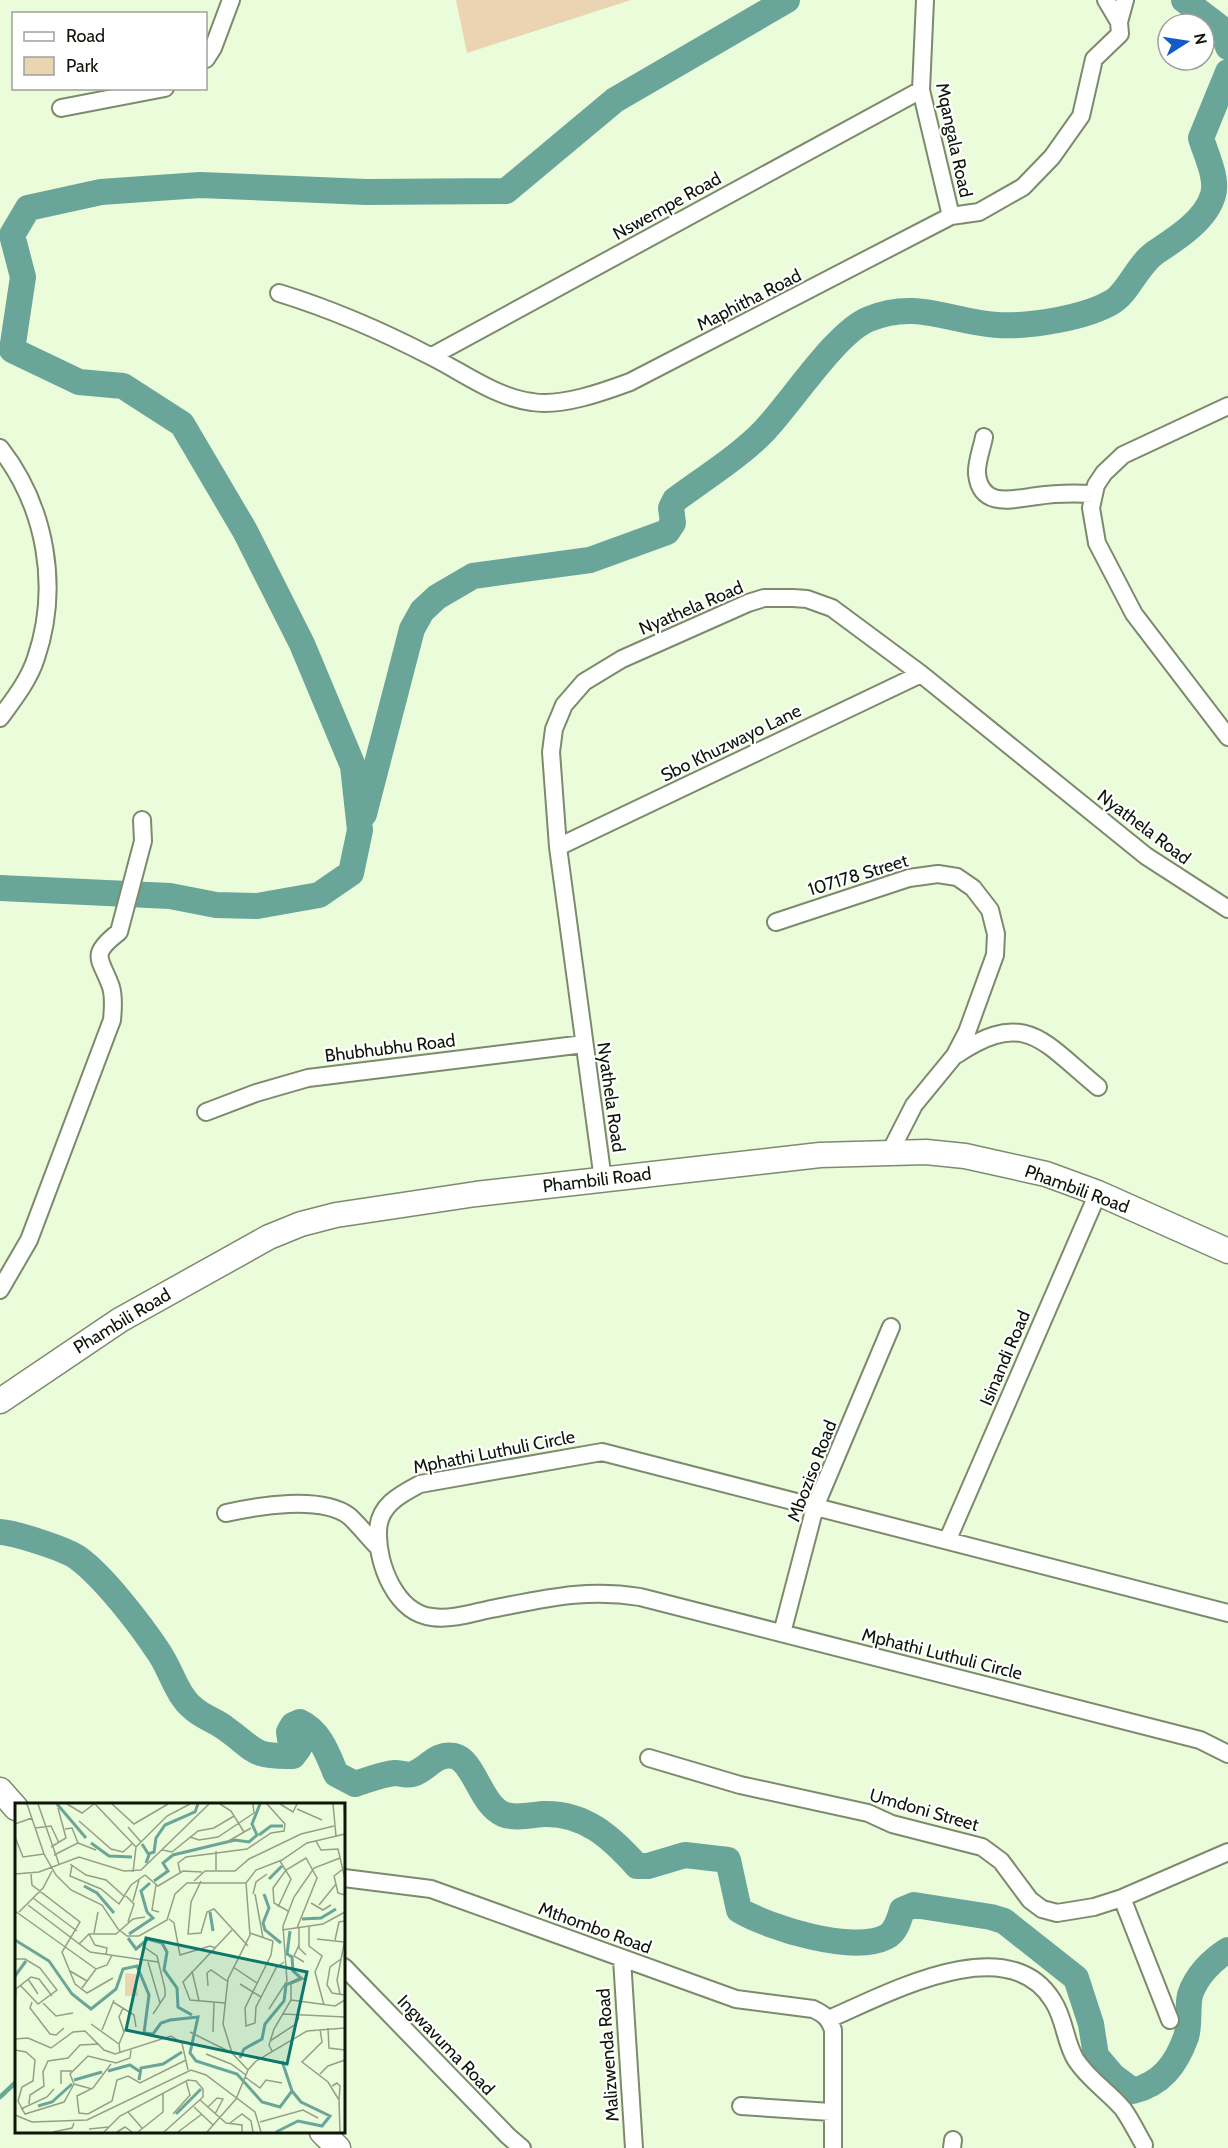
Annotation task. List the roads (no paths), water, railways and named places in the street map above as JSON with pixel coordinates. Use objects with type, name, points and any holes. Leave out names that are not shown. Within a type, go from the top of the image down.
[{"type":"street","points":[[207,57],[213,48],[231,0]]},
{"type":"street","name":"Mqangala Road","points":[[925,0],[921,90],[951,216]]},
{"type":"street","points":[[1106,0],[1119,22]]},
{"type":"street","points":[[1119,22],[1125,0]]},
{"type":"street","name":"Maphitha Road","points":[[279,293],[314,304],[432,356],[495,391],[533,403],[585,398],[630,382],[951,216],[980,212],[1023,187],[1052,157],[1081,116],[1094,59],[1120,34],[1119,22]]},
{"type":"street","points":[[61,108],[155,90]]},
{"type":"street","name":"Nswempe Road","points":[[432,356],[921,90]]},
{"type":"street","points":[[1226,731],[1134,614],[1097,543],[1090,508],[1104,473],[1123,455],[1228,406]]},
{"type":"street","points":[[984,437],[977,472],[980,486],[989,496],[1012,501],[1038,496],[1094,494]]},
{"type":"street","points":[[0,448],[33,502],[45,542],[47,588],[44,628],[35,660],[18,693],[0,718]]},
{"type":"street","name":"Nyathela Road","points":[[603,1180],[558,847],[551,752],[554,729],[564,705],[584,682],[622,659],[748,603],[781,597],[807,598],[832,608],[921,674],[1146,856],[1228,909]]},
{"type":"street","name":"Sbo Khuzwayo Lane","points":[[558,847],[921,674]]},
{"type":"street","points":[[0,1290],[29,1240],[83,1094],[98,1063],[112,1020],[112,989],[100,966],[100,953],[108,939],[119,932],[141,849],[142,819]]},
{"type":"street","name":"107178 Street","points":[[776,922],[909,878],[938,874],[957,877],[973,888],[990,910],[996,934],[995,955],[967,1032],[955,1055],[914,1105],[890,1152]]},
{"type":"street","points":[[955,1055],[981,1038],[1001,1032],[1023,1032],[1038,1038],[1098,1087]]},
{"type":"street","name":"Bhubhubhu Road","points":[[206,1112],[256,1093],[308,1078],[584,1044]]},
{"type":"street","name":"Phambili Road","points":[[0,1401],[120,1320],[268,1237],[301,1224],[400,1204],[820,1155],[926,1152],[965,1156],[1046,1174],[1098,1193],[1228,1251]]},
{"type":"street","name":"Isinandi Road","points":[[948,1539],[1098,1193]]},
{"type":"street","name":"Mboziso Road","points":[[782,1633],[815,1507],[891,1327]]},
{"type":"street","name":"Mphathi Luthuli Circle","points":[[1228,1613],[948,1539],[602,1452],[420,1484],[394,1497],[378,1521],[378,1547],[385,1573],[411,1610],[432,1617],[453,1616],[574,1593],[607,1592],[640,1597],[1200,1740],[1228,1754]]},
{"type":"street","points":[[226,1513],[255,1506],[284,1504],[334,1509],[348,1515],[378,1547]]},
{"type":"street","name":"Umdoni Street","points":[[649,1758],[740,1785],[868,1813],[892,1824],[982,1847],[1001,1861],[1030,1900],[1042,1909],[1057,1913],[1122,1898],[1228,1852]]},
{"type":"street","points":[[0,1790],[15,1807]]},
{"type":"street","name":"Mthombo Road","points":[[345,1878],[431,1889],[736,1999],[813,2009],[829,2019]]},
{"type":"street","points":[[1122,1898],[1170,2020]]},
{"type":"street","name":"Malizwenda Road","points":[[622,1959],[634,2148]]},
{"type":"street","points":[[833,2148],[831,2112],[833,2030],[829,2019],[871,2000],[935,1976],[984,1966],[1005,1968],[1028,1975],[1053,2000],[1076,2060],[1095,2084],[1123,2109],[1144,2145]]},
{"type":"street","name":"Ingwavuma Road","points":[[345,1968],[522,2148]]},
{"type":"street","points":[[741,2106],[831,2112]]},
{"type":"street","points":[[323,2133],[338,2148]]},
{"type":"waterway","points":[[0,888],[170,896],[216,905],[257,906],[319,895],[351,873],[360,830],[353,766],[302,644],[245,531],[182,424],[123,386],[79,382],[12,350],[23,277],[12,235],[28,208],[101,192],[200,185],[366,192],[506,191],[615,100],[787,0]]},
{"type":"waterway","points":[[1184,0],[1222,29],[1228,47]]},
{"type":"waterway","points":[[364,814],[412,629],[422,611],[437,597],[473,576],[590,560],[667,532],[673,523],[671,508],[675,500],[733,458],[764,431],[842,338],[869,319],[886,313],[918,311],[980,323],[1025,324],[1072,317],[1112,302],[1123,292],[1143,264],[1197,221],[1209,204],[1213,195],[1214,181],[1201,138],[1228,72]]},
{"type":"waterway","points":[[0,1532],[28,1538],[63,1550],[88,1566],[142,1628],[163,1658],[178,1689],[188,1703],[255,1751],[269,1755],[293,1756],[299,1748],[290,1739],[289,1732],[293,1725],[300,1722],[318,1737],[336,1774],[355,1784],[390,1774],[413,1774],[442,1756],[454,1756],[467,1765],[488,1801],[503,1814],[559,1815],[585,1822],[607,1837],[637,1866],[648,1866],[685,1855],[728,1860],[739,1910],[770,1924],[811,1937],[853,1942],[886,1937],[895,1929],[902,1910],[914,1905],[1004,1921],[1076,1978],[1091,2024],[1096,2056],[1113,2076],[1133,2091],[1152,2084],[1172,2065],[1186,2037],[1189,2000],[1196,1981],[1205,1969],[1228,1950]]},
{"type":"waterway","points":[[0,2097],[15,2083]]}]
